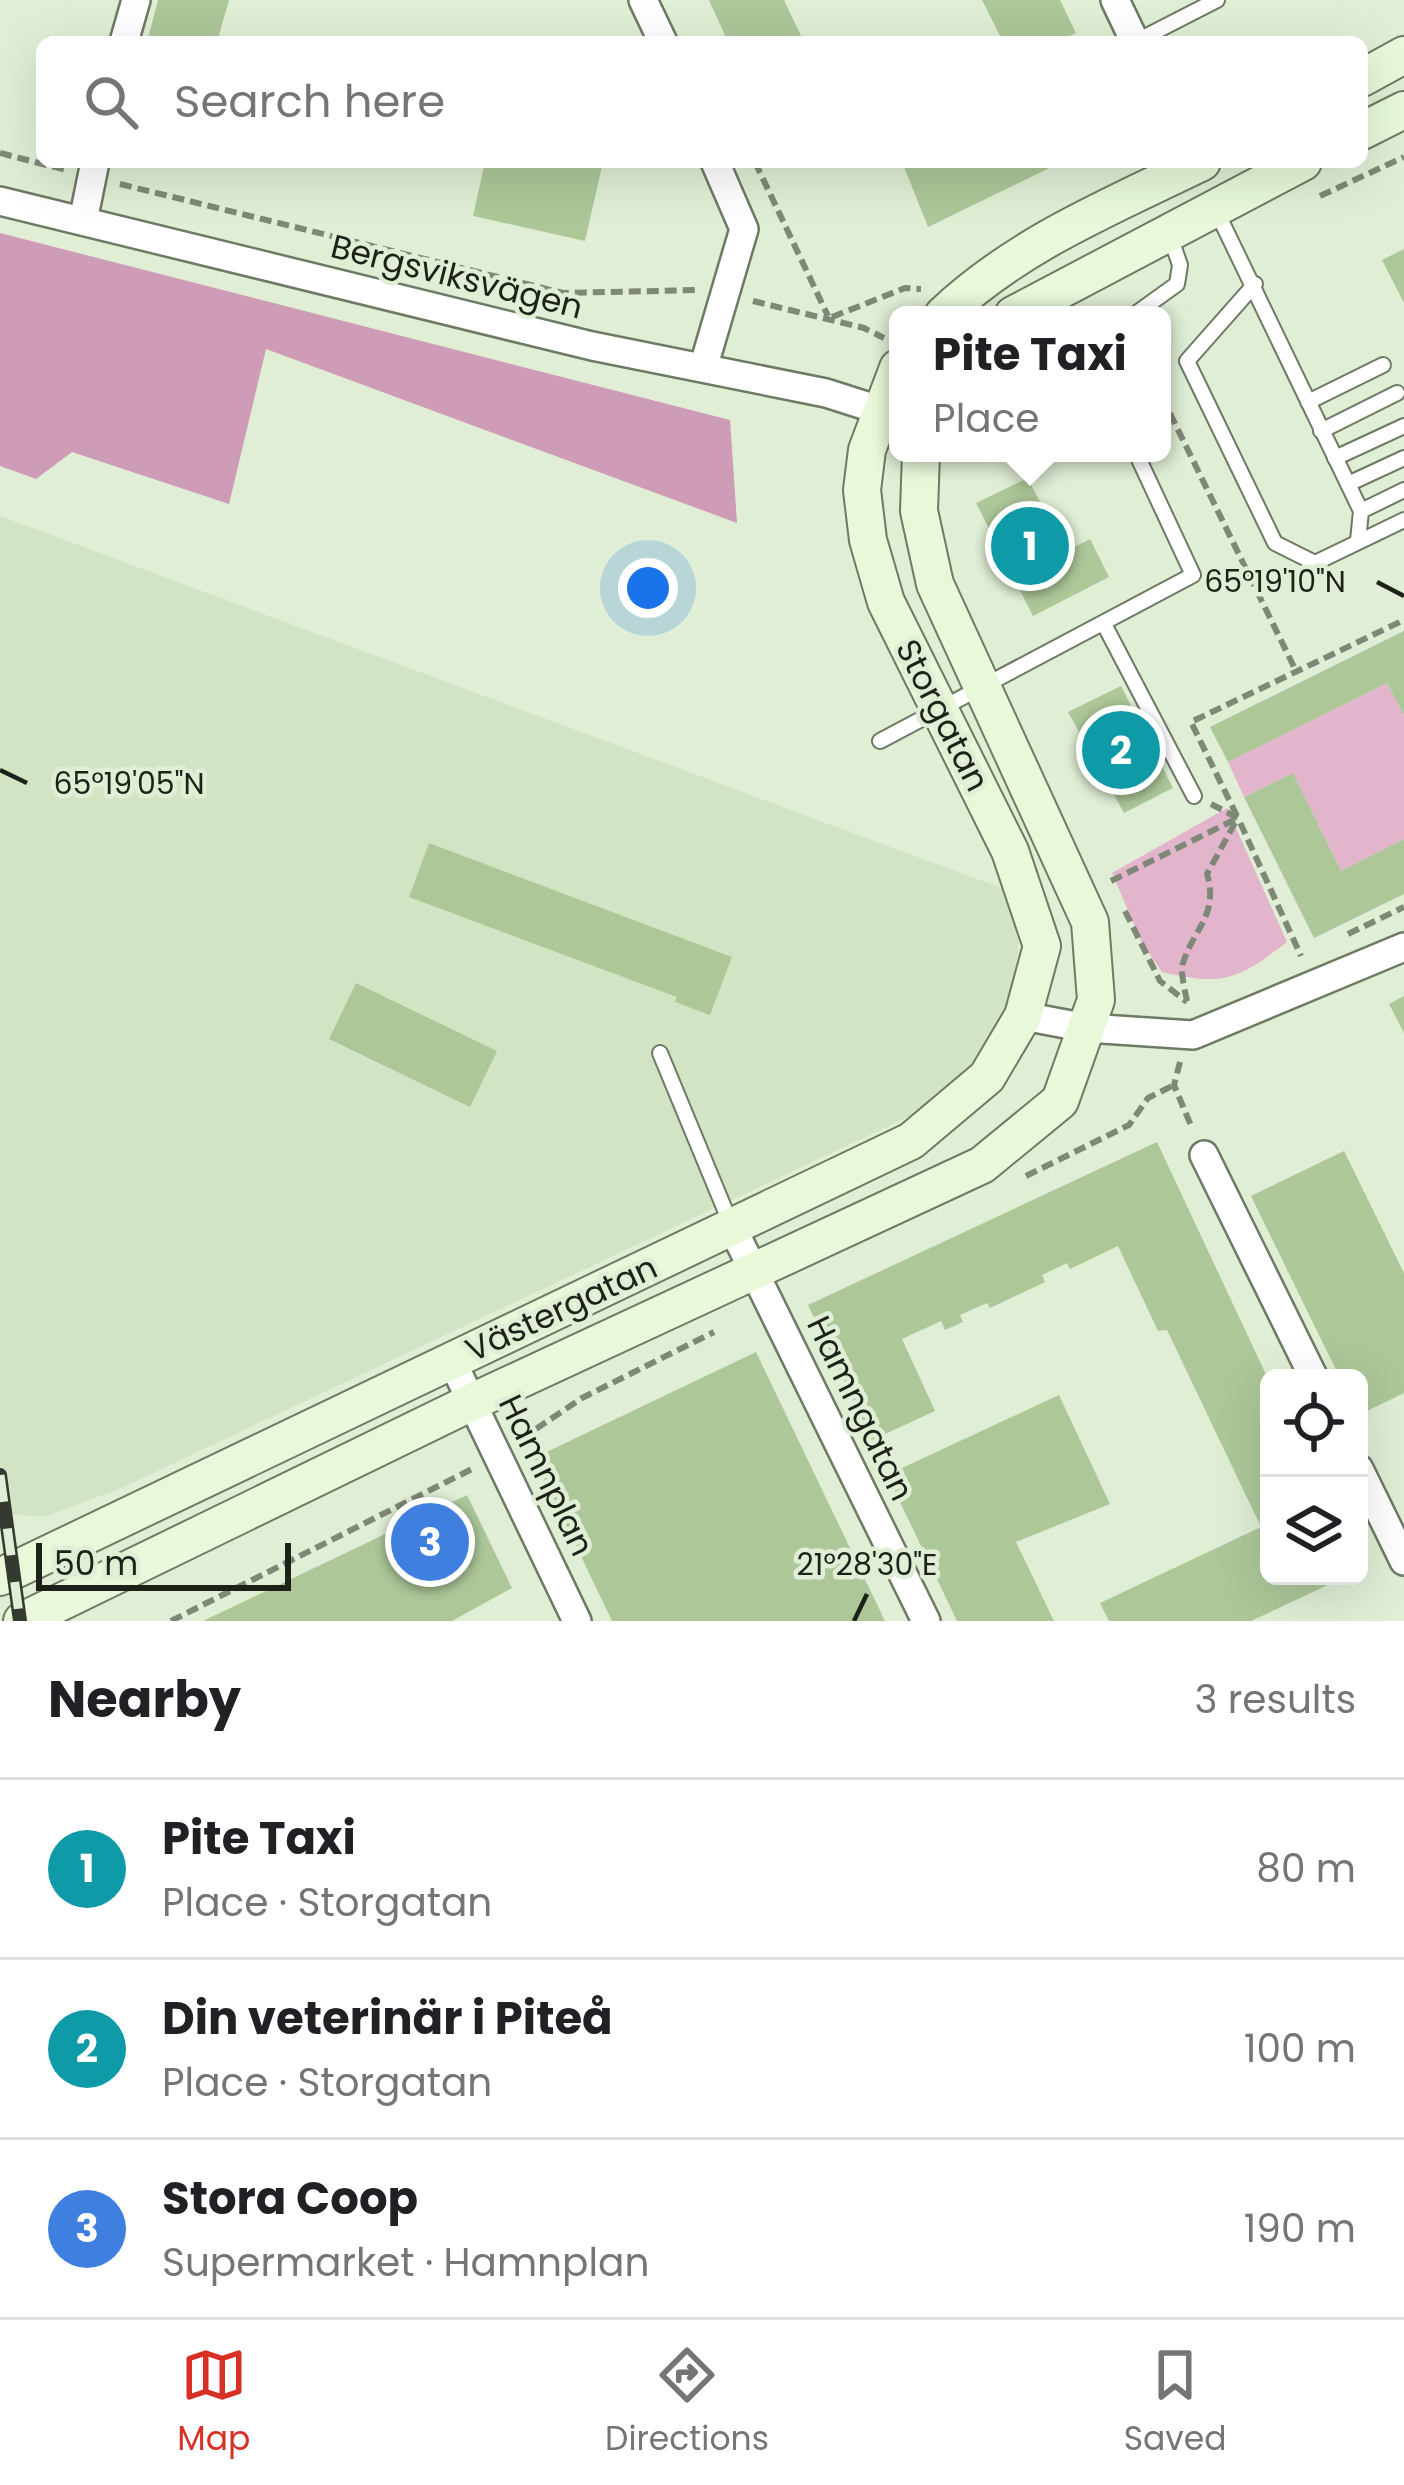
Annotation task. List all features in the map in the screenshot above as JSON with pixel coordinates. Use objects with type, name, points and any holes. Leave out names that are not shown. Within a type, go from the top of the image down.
[{"type":"street","points":[[126,36],[136,0]]},
{"type":"street","points":[[643,0],[660,36]]},
{"type":"street","points":[[1115,0],[1132,36]]},
{"type":"street","points":[[1368,74],[1404,55]]},
{"type":"street","points":[[1368,128],[1404,110]]},
{"type":"street","points":[[704,365],[743,229],[718,168]]},
{"type":"street","points":[[954,306],[1043,238],[1186,168]]},
{"type":"street","points":[[1198,168],[1215,207]]},
{"type":"street","points":[[1030,306],[1291,168]]},
{"type":"street","points":[[83,221],[94,169]]},
{"type":"street","name":"Bergsviksvägen","points":[[0,201],[592,346],[704,365],[888,413]]},
{"type":"street","name":"Storgatan","points":[[888,413],[862,490],[868,541],[886,602],[1010,851],[1042,946],[1023,1016]]},
{"type":"street","name":"Storgatan","points":[[920,462],[923,542],[935,584],[1090,922],[1096,1000],[1087,1028]]},
{"type":"street","points":[[1023,1016],[1087,1028],[1193,1035],[1404,947]]},
{"type":"street","name":"Västergatan","points":[[0,1577],[911,1142],[987,1077],[1023,1016]]},
{"type":"street","name":"Västergatan","points":[[22,1621],[472,1402],[982,1165],[1060,1101],[1087,1028]]},
{"type":"street","points":[[1204,1155],[1310,1369]]},
{"type":"street","name":"Hamngatan","points":[[732,1227],[926,1621]]},
{"type":"street","name":"Hamnplan","points":[[452,1359],[578,1621]]},
{"type":"street","points":[[1363,1477],[1404,1561]]},
{"type":"street","points":[[0,1607],[7,1621]]},
{"type":"lane","points":[[1147,36],[1217,0]]},
{"type":"lane","points":[[1215,207],[1361,511],[1358,541]]},
{"type":"lane","points":[[1146,306],[1177,284],[1180,265],[1168,231]]},
{"type":"lane","points":[[1255,284],[1187,361],[1276,542],[1315,562],[1404,520]]},
{"type":"lane","points":[[1308,402],[1383,365]]},
{"type":"lane","points":[[1321,430],[1397,392]]},
{"type":"lane","points":[[1335,458],[1404,425]]},
{"type":"lane","points":[[1348,484],[1404,458]]},
{"type":"lane","points":[[880,741],[1105,626],[1193,575],[1140,462]]},
{"type":"lane","points":[[1361,511],[1404,490]]},
{"type":"lane","points":[[1105,626],[1194,796]]},
{"type":"lane","points":[[660,1053],[732,1227]]},
{"type":"path","points":[[0,153],[36,159]]},
{"type":"path","points":[[758,168],[829,318]]},
{"type":"path","points":[[94,169],[563,293],[609,296],[683,288],[829,318],[864,328],[889,342]]},
{"type":"path","points":[[829,318],[904,288],[918,287],[944,306]]},
{"type":"path","points":[[1171,415],[1296,671]]},
{"type":"path","points":[[1301,956],[1191,722],[1404,620]]},
{"type":"path","points":[[1111,881],[1238,818]]},
{"type":"path","points":[[1187,1002],[1181,965],[1206,926],[1213,895],[1207,874],[1238,818]]},
{"type":"path","points":[[1129,1125],[1148,1098],[1174,1085],[1204,1155]]},
{"type":"path","points":[[171,1621],[497,1454]]},
{"type":"shaded area","points":[[0,233],[730,420],[737,523],[266,349],[229,504],[72,452],[36,479],[0,466]]},
{"type":"shaded area","points":[[0,516],[1020,895],[1018,956],[1007,1014],[968,1077],[910,1116],[119,1489],[44,1517],[0,1513]]},
{"type":"shaded area","points":[[1387,683],[1404,715],[1404,839],[1341,871],[1293,773],[1244,797],[1228,762]]},
{"type":"shaded area","points":[[1227,808],[1287,942],[1230,976],[1201,979],[1162,972],[1142,943],[1112,873]]},
{"type":"building","points":[[158,0],[229,0],[219,36],[149,36]]},
{"type":"building","points":[[709,0],[784,0],[801,36],[725,36]]},
{"type":"building","points":[[982,0],[1060,0],[1076,33],[1070,36],[1000,36]]},
{"type":"building","points":[[484,168],[602,168],[585,241],[473,216]]},
{"type":"building","points":[[904,168],[1050,168],[928,227]]},
{"type":"building","points":[[1404,249],[1404,303],[1382,260]]},
{"type":"building","points":[[1028,478],[1065,552],[1090,539],[1109,577],[1033,616],[976,503]]},
{"type":"building","points":[[1404,631],[1404,715],[1387,683],[1228,762],[1210,727]]},
{"type":"building","points":[[1121,686],[1173,788],[1124,813],[1068,712]]},
{"type":"building","points":[[1293,773],[1341,871],[1404,839],[1404,894],[1314,938],[1244,797]]},
{"type":"building","points":[[429,843],[732,957],[710,1015],[675,1002],[677,997],[409,897]]},
{"type":"building","points":[[356,983],[497,1051],[470,1107],[329,1039]]},
{"type":"building","points":[[1404,996],[1404,1033],[1389,1004]]},
{"type":"building","points":[[1157,1142],[1263,1369],[1260,1525],[1167,1330],[1158,1331],[1118,1246],[1070,1269],[1067,1263],[1042,1275],[1045,1282],[990,1308],[987,1303],[960,1315],[963,1322],[945,1330],[941,1321],[902,1339],[935,1411],[872,1440],[808,1305]]},
{"type":"building","points":[[1344,1151],[1404,1273],[1404,1393],[1368,1411],[1368,1369],[1336,1369],[1251,1196]]},
{"type":"building","points":[[756,1352],[885,1621],[612,1621],[534,1458]]},
{"type":"building","points":[[1059,1395],[1110,1504],[1016,1542],[1054,1621],[957,1621],[887,1475]]},
{"type":"building","points":[[467,1495],[512,1588],[452,1621],[203,1621]]},
{"type":"building","points":[[1260,1527],[1260,1585],[1328,1585],[1251,1621],[1109,1621],[1100,1603]]},
{"type":"railway","points":[[0,1475],[20,1621]]},
{"type":"place","name":"Pite Taxi","points":[[1030,546]]},
{"type":"place","name":"Din veterinär i Piteå","points":[[1121,750]]},
{"type":"place","name":"Stora Coop","points":[[430,1542]]}]
